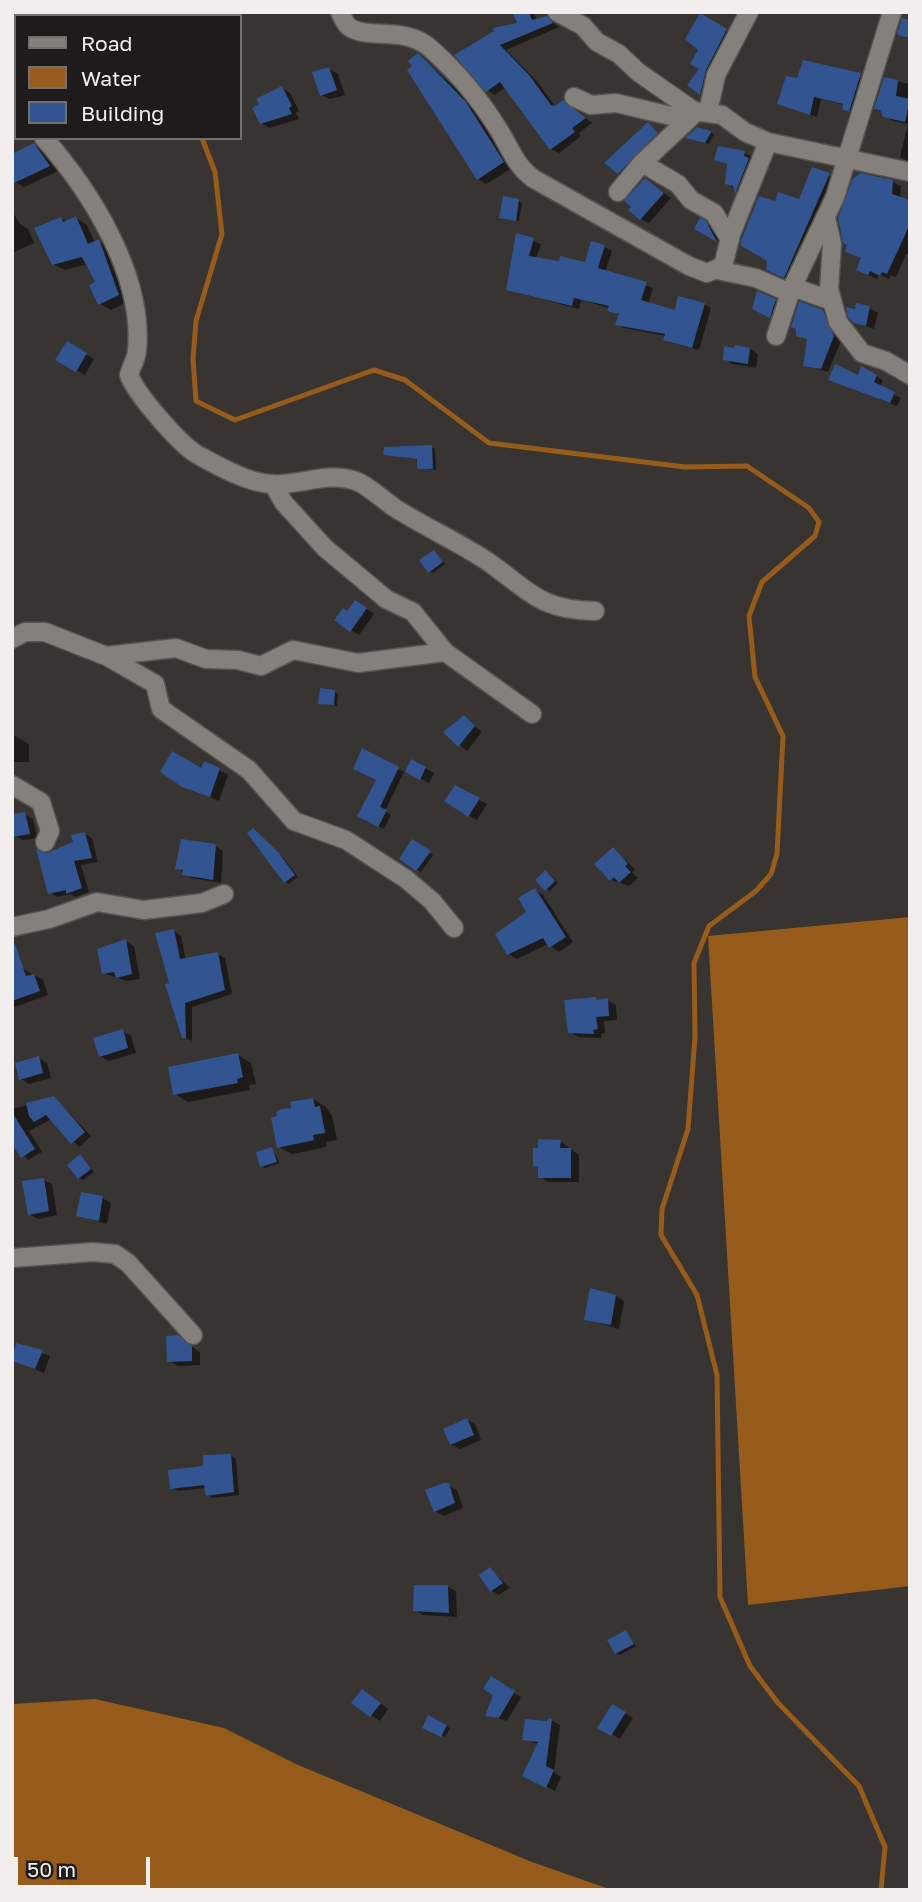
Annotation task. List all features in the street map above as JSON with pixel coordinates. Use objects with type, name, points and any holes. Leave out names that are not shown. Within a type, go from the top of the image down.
[{"type":"street","points":[[340,12],[348,26],[355,29],[398,33],[428,46],[465,84],[498,128],[517,163],[534,180],[575,200],[689,266],[707,273],[723,266],[730,239],[768,142]]},
{"type":"street","points":[[557,12],[583,26],[597,42],[619,54],[645,77],[698,115]]},
{"type":"street","points":[[618,191],[642,163],[698,115],[749,12]]},
{"type":"street","points":[[776,336],[792,290],[826,218],[847,161],[892,12]]},
{"type":"street","points":[[574,97],[591,105],[617,103],[698,115],[722,115],[745,132],[768,142],[847,161],[910,172]]},
{"type":"street","points":[[45,140],[97,212],[121,259],[132,289],[138,352],[129,375],[134,387],[180,441],[197,454],[241,475],[273,484],[325,477],[354,480],[408,516],[488,562],[531,596],[573,611],[595,611]]},
{"type":"street","points":[[642,163],[678,184],[691,200],[714,213],[730,239]]},
{"type":"street","points":[[826,218],[832,244],[828,281],[838,321],[862,353],[887,360],[910,375]]},
{"type":"street","points":[[717,270],[756,278],[832,300]]},
{"type":"street","points":[[273,484],[284,503],[326,548],[387,599],[413,612],[446,652],[532,714]]},
{"type":"street","points":[[12,639],[25,632],[46,632],[106,656],[155,684],[161,709],[249,770],[294,821],[346,839],[376,857],[432,901],[454,928]]},
{"type":"street","points":[[106,656],[177,648],[205,660],[238,660],[261,666],[293,650],[358,663],[446,652]]},
{"type":"street","points":[[12,785],[41,802],[50,831],[45,842]]},
{"type":"street","points":[[12,927],[49,919],[97,902],[145,910],[202,903],[224,894]]},
{"type":"street","points":[[12,1258],[93,1252],[115,1254],[128,1263],[192,1335]]},
{"type":"water","points":[[910,917],[910,1586],[748,1605],[708,936]]},
{"type":"water","points":[[95,1699],[224,1728],[298,1765],[532,1862],[612,1890],[12,1890],[12,1704]]},
{"type":"building","points":[[512,12],[529,12],[532,20],[547,16],[553,23],[500,45],[529,75],[551,105],[555,106],[563,100],[586,118],[572,128],[575,132],[550,150],[500,82],[486,92],[454,55],[494,31],[493,28],[517,23]]},
{"type":"building","points":[[700,13],[727,29],[706,70],[700,95],[687,85],[699,69],[690,64],[698,50],[685,39]]},
{"type":"building","points":[[902,18],[910,20],[910,38],[897,35]]},
{"type":"building","points":[[418,53],[466,102],[504,162],[477,180],[407,70],[412,66],[408,61]]},
{"type":"building","points":[[803,60],[861,73],[849,112],[842,109],[843,104],[814,97],[810,115],[777,104],[786,76],[797,78]]},
{"type":"building","points":[[329,67],[337,90],[320,96],[312,72]]},
{"type":"building","points":[[884,77],[898,80],[896,96],[910,99],[905,122],[883,117],[880,110],[874,109]]},
{"type":"building","points":[[282,86],[292,106],[289,108],[292,114],[260,124],[252,108],[259,104],[256,99]]},
{"type":"building","points":[[648,122],[658,133],[618,174],[604,163]]},
{"type":"building","points":[[697,127],[712,131],[705,143],[685,138]]},
{"type":"building","points":[[34,143],[50,166],[12,184],[12,154]]},
{"type":"building","points":[[718,146],[745,151],[744,156],[749,158],[735,194],[733,186],[725,184],[727,164],[714,160]]},
{"type":"building","points":[[812,167],[830,173],[784,278],[766,270],[767,261],[740,245],[759,196],[775,201],[778,192],[799,199]]},
{"type":"building","points":[[860,173],[893,180],[892,194],[910,200],[910,224],[887,274],[882,272],[880,276],[870,271],[868,275],[856,270],[861,258],[845,252],[847,245],[843,243],[838,218],[852,180]]},
{"type":"building","points":[[645,178],[664,193],[640,220],[628,210],[631,207],[624,201]]},
{"type":"building","points":[[503,196],[519,199],[516,221],[499,218]]},
{"type":"building","points":[[76,216],[88,244],[99,239],[119,295],[98,305],[89,285],[95,282],[82,257],[52,265],[34,228],[61,217],[63,222]]},
{"type":"building","points":[[700,218],[706,221],[717,242],[694,229]]},
{"type":"building","points":[[516,233],[534,238],[529,256],[559,261],[560,256],[585,262],[591,241],[605,245],[598,268],[647,282],[641,300],[675,310],[678,296],[705,303],[692,348],[663,340],[665,334],[615,325],[619,314],[607,311],[609,306],[574,298],[572,306],[506,290]]},
{"type":"building","points":[[757,291],[776,299],[770,318],[752,309]]},
{"type":"building","points":[[799,301],[823,310],[834,336],[821,369],[803,366],[807,339],[796,336],[796,329],[791,327]]},
{"type":"building","points":[[856,303],[870,306],[866,326],[854,323],[848,317],[846,307],[855,309]]},
{"type":"building","points":[[67,341],[87,353],[76,372],[55,360]]},
{"type":"building","points":[[735,345],[750,348],[748,364],[723,360],[724,346],[734,348]]},
{"type":"building","points":[[835,364],[858,375],[861,366],[877,375],[874,382],[895,392],[890,403],[828,380]]},
{"type":"building","points":[[432,445],[433,469],[417,469],[417,459],[383,455],[384,447]]},
{"type":"building","points":[[434,550],[443,562],[428,573],[419,560]]},
{"type":"building","points":[[355,600],[367,608],[350,632],[334,620],[343,608],[347,611]]},
{"type":"building","points":[[320,688],[335,690],[334,705],[318,704]]},
{"type":"building","points":[[464,715],[475,726],[458,747],[443,732]]},
{"type":"building","points":[[362,748],[399,767],[380,807],[387,810],[378,827],[357,816],[376,780],[353,769]]},
{"type":"building","points":[[172,751],[201,768],[204,761],[220,768],[210,797],[182,787],[160,772]]},
{"type":"building","points":[[411,759],[426,767],[420,780],[405,772]]},
{"type":"building","points":[[455,785],[480,798],[468,817],[444,801]]},
{"type":"building","points":[[25,812],[30,834],[12,837],[12,814]]},
{"type":"building","points":[[253,828],[279,853],[295,875],[284,883],[247,833]]},
{"type":"building","points":[[85,832],[92,858],[74,861],[82,888],[66,894],[66,890],[48,894],[36,849],[47,853],[73,842],[71,835]]},
{"type":"building","points":[[181,839],[216,844],[213,880],[182,875],[183,870],[175,869]]},
{"type":"building","points":[[412,839],[431,851],[416,871],[399,859]]},
{"type":"building","points":[[613,847],[628,864],[625,866],[631,872],[619,883],[614,877],[610,881],[594,864]]},
{"type":"building","points":[[545,870],[555,881],[545,891],[535,880]]},
{"type":"building","points":[[535,888],[566,937],[549,948],[543,938],[507,955],[495,934],[526,912],[518,898]]},
{"type":"building","points":[[174,929],[180,959],[218,952],[225,990],[185,1003],[186,1038],[182,1038],[165,984],[169,983],[155,933]]},
{"type":"building","points":[[126,939],[132,974],[116,978],[114,972],[102,974],[97,949]]},
{"type":"building","points":[[15,944],[26,976],[34,974],[40,991],[12,1001],[12,945]]},
{"type":"building","points":[[596,997],[596,1000],[608,998],[609,1016],[596,1017],[598,1029],[593,1030],[594,1034],[568,1033],[564,1000]]},
{"type":"building","points":[[123,1029],[128,1048],[99,1057],[93,1038]]},
{"type":"building","points":[[238,1053],[243,1077],[237,1079],[238,1083],[173,1095],[168,1067]]},
{"type":"building","points":[[39,1056],[43,1073],[19,1080],[15,1063]]},
{"type":"building","points":[[54,1096],[85,1132],[71,1144],[46,1115],[34,1122],[29,1116],[26,1103]]},
{"type":"building","points":[[313,1098],[315,1107],[320,1106],[325,1133],[313,1135],[314,1140],[277,1148],[271,1118],[277,1116],[276,1112],[281,1109],[291,1108],[290,1102]]},
{"type":"building","points":[[12,1112],[35,1149],[21,1158],[12,1144]]},
{"type":"building","points":[[538,1139],[561,1140],[560,1148],[571,1148],[571,1178],[538,1178],[538,1167],[533,1166],[533,1148],[538,1148]]},
{"type":"building","points":[[272,1147],[277,1162],[260,1167],[256,1152]]},
{"type":"building","points":[[80,1154],[91,1169],[78,1179],[67,1165]]},
{"type":"building","points":[[44,1178],[49,1211],[28,1215],[22,1181]]},
{"type":"building","points":[[81,1192],[103,1196],[99,1221],[76,1216]]},
{"type":"building","points":[[590,1288],[616,1295],[611,1325],[584,1320]]},
{"type":"building","points":[[178,1335],[192,1346],[192,1361],[167,1362],[166,1336]]},
{"type":"building","points":[[16,1343],[43,1350],[35,1369],[12,1361]]},
{"type":"building","points":[[467,1418],[474,1435],[450,1445],[443,1429]]},
{"type":"building","points":[[231,1454],[234,1492],[206,1496],[204,1485],[170,1489],[168,1470],[203,1466],[203,1455]]},
{"type":"building","points":[[449,1483],[455,1503],[434,1512],[425,1490]]},
{"type":"building","points":[[490,1567],[503,1583],[490,1592],[479,1575]]},
{"type":"building","points":[[414,1585],[448,1585],[449,1613],[413,1611]]},
{"type":"building","points":[[626,1630],[634,1644],[615,1654],[607,1640]]},
{"type":"building","points":[[491,1676],[515,1691],[499,1718],[485,1716],[493,1695],[483,1689]]},
{"type":"building","points":[[362,1689],[381,1703],[370,1717],[351,1703]]},
{"type":"building","points":[[612,1704],[626,1712],[611,1736],[597,1728]]},
{"type":"building","points":[[428,1715],[447,1725],[441,1737],[422,1728]]},
{"type":"building","points":[[525,1719],[547,1721],[552,1719],[546,1766],[554,1770],[546,1788],[522,1776],[538,1742],[522,1740]]},
{"type":"waterway","points":[[203,140],[215,172],[222,234],[196,321],[193,359],[196,401],[235,420],[374,370],[405,380],[489,443],[685,467],[747,466],[809,508],[819,522],[815,536],[762,582],[749,616],[755,677],[783,736],[777,854],[771,874],[756,891],[709,926],[694,963],[695,1037],[688,1129],[662,1209],[661,1235],[697,1295],[717,1375],[720,1597],[750,1666],[778,1703],[859,1786],[885,1847],[881,1890]]}]
